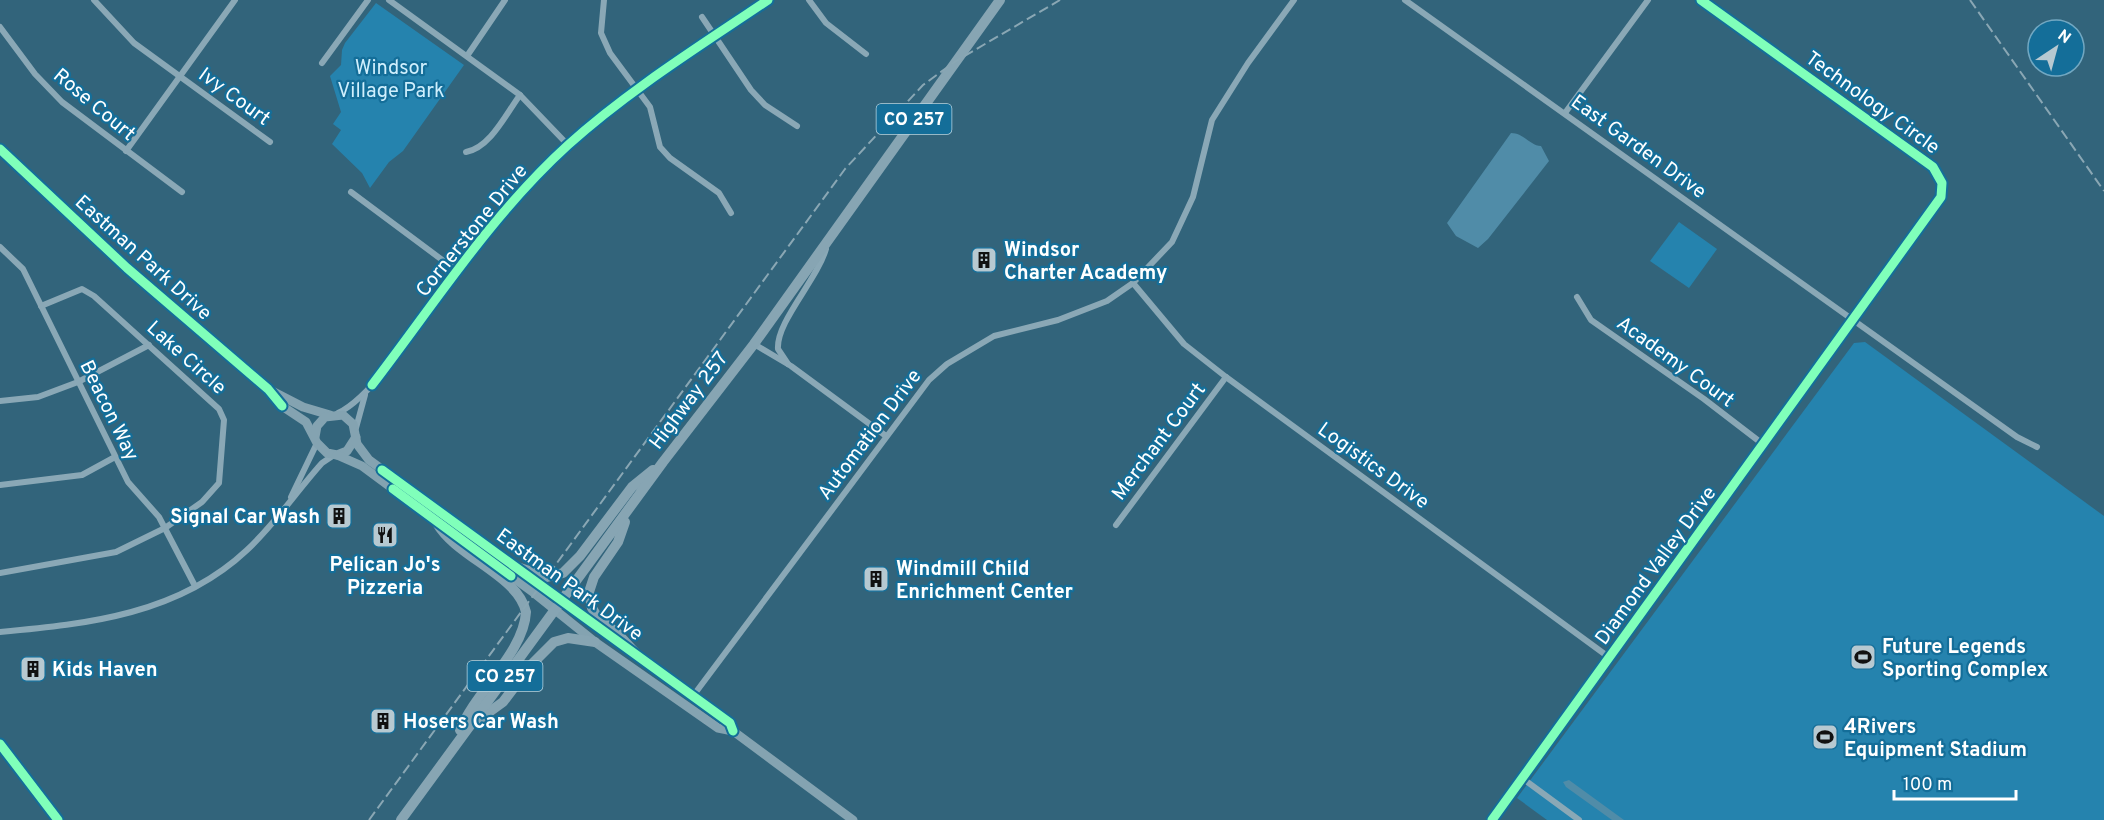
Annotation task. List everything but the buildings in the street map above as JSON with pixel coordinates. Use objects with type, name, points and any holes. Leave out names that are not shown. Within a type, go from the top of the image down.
[{"type":"main road","name":"Highway 257","points":[[401,820],[454,744],[663,462],[754,344],[1000,0]]},
{"type":"main road","points":[[514,566],[547,577],[563,573],[580,556],[632,486],[663,462]]},
{"type":"main road","points":[[628,512],[618,542],[594,577],[589,592],[592,608],[598,618],[617,633],[641,659]]},
{"type":"main road","points":[[438,523],[446,538],[514,591],[526,612],[521,634],[468,711],[454,744]]},
{"type":"main road","points":[[465,730],[503,702],[531,665],[554,642],[568,638],[596,642]]},
{"type":"street","name":"Ivy Court","points":[[94,0],[134,43],[270,142]]},
{"type":"street","points":[[322,63],[369,0]]},
{"type":"street","points":[[389,0],[520,95],[568,146]]},
{"type":"street","points":[[467,56],[505,0]]},
{"type":"street","points":[[604,0],[601,33],[610,53],[652,112],[657,138],[663,151],[719,193],[731,213]]},
{"type":"street","name":"Cornerstone Drive","points":[[356,433],[366,394],[500,216],[568,146],[637,89],[768,0]]},
{"type":"street","points":[[809,0],[826,23],[866,54]]},
{"type":"street","name":"Automation Drive","points":[[693,696],[929,380],[947,364],[994,336],[1058,320],[1107,301],[1134,283],[1172,242],[1193,197],[1212,120],[1241,72],[1294,0]]},
{"type":"street","name":"East Garden Drive","points":[[1405,0],[2016,437],[2037,447]]},
{"type":"street","points":[[1414,7],[1419,0]]},
{"type":"street","points":[[1565,113],[1648,0]]},
{"type":"street","name":"Technology Circle","points":[[1701,0],[1938,173],[1943,188],[1938,203],[1854,321]]},
{"type":"street","points":[[126,151],[233,1]]},
{"type":"street","points":[[702,17],[752,90],[769,108],[796,126]]},
{"type":"street","name":"Rose Court","points":[[0,27],[48,88],[76,114],[182,192]]},
{"type":"street","points":[[466,152],[478,149],[486,141],[520,95]]},
{"type":"street","name":"Eastman Park Drive","points":[[0,150],[127,268],[268,388],[303,407],[333,414]]},
{"type":"street","points":[[351,192],[457,271]]},
{"type":"street","points":[[791,366],[778,349],[778,338],[821,266],[828,239]]},
{"type":"street","name":"Beacon Way","points":[[0,247],[22,269],[128,483],[159,517],[195,586]]},
{"type":"street","name":"Logistics Drive","points":[[1134,283],[1184,344],[1610,658]]},
{"type":"street","name":"Lake Circle","points":[[0,573],[116,552],[165,528],[202,502],[219,483],[224,420],[219,409],[149,345],[82,289],[41,306]]},
{"type":"street","name":"Academy Court","points":[[1577,297],[1591,320],[1704,399],[1764,445]]},
{"type":"street","name":"Diamond Valley Drive","points":[[1492,820],[1854,321]]},
{"type":"street","points":[[754,344],[791,366],[886,436]]},
{"type":"street","points":[[0,401],[38,397],[78,382],[149,345]]},
{"type":"street","name":"Merchant Court","points":[[1116,525],[1226,377]]},
{"type":"street","name":"Eastman Park Drive","points":[[268,388],[279,404],[306,422],[316,440]]},
{"type":"street","name":"Cornerstone Drive","points":[[333,414],[366,394]]},
{"type":"street","points":[[0,632],[62,626],[130,614],[171,600],[222,571],[246,551],[322,463],[352,447],[356,433],[349,418],[333,414],[320,421],[316,440],[289,500]]},
{"type":"street","name":"Eastman Park Drive","points":[[356,433],[362,453],[369,460],[514,566],[558,604],[596,642],[718,728],[734,731],[853,820]]},
{"type":"street","points":[[316,440],[322,449],[335,455]]},
{"type":"street","name":"Eastman Park Drive","points":[[335,455],[362,466],[438,523],[693,696],[730,723],[734,731]]},
{"type":"street","points":[[0,485],[82,475],[115,457]]},
{"type":"street","points":[[1522,778],[1579,820]]},
{"type":"green space","name":"Windsor Village Park","points":[[376,3],[464,65],[403,151],[389,162],[370,188],[362,173],[332,144],[341,130],[333,124],[341,112],[330,76],[341,65],[345,43]]},
{"type":"green space","points":[[1679,222],[1717,249],[1689,288],[1650,261]]},
{"type":"green space","name":"Future Legends Sporting Complex","points":[[1865,342],[2104,516],[2104,820],[1547,820],[1517,798],[1854,343]]},
{"type":"shaded area","points":[[1511,133],[1541,146],[1549,161],[1488,239],[1478,248],[1456,236],[1447,223]]},
{"type":"shaded area","points":[[1569,780],[1624,820],[1612,820],[1566,787],[1563,782]]},
{"type":"railway","points":[[369,820],[845,169],[923,85],[956,61],[1060,0]]},
{"type":"railway","points":[[1970,0],[2104,191]]},
{"type":"cycle path","points":[[372,385],[465,260],[540,172],[615,106],[665,69],[768,0]]},
{"type":"cycle path","points":[[1492,820],[1941,197],[1942,183],[1933,167],[1701,0]]},
{"type":"cycle path","points":[[0,149],[127,268],[268,389],[282,406]]},
{"type":"cycle path","points":[[382,470],[730,723],[733,731]]},
{"type":"cycle path","points":[[393,489],[511,576]]},
{"type":"cycle path","points":[[0,744],[58,820]]},
{"type":"place","name":"Windsor Charter Academy","points":[[984,260]]},
{"type":"place","name":"Signal Car Wash","points":[[339,516]]},
{"type":"place","name":"Pelican Jo's Pizzeria","points":[[385,535]]},
{"type":"place","name":"Windmill Child Enrichment Center","points":[[876,579]]},
{"type":"place","name":"Future Legends Sporting Complex","points":[[1863,657]]},
{"type":"place","name":"Kids Haven","points":[[33,669]]},
{"type":"place","name":"Hosers Car Wash","points":[[383,721]]},
{"type":"place","name":"4Rivers Equipment Stadium","points":[[1825,737]]}]
